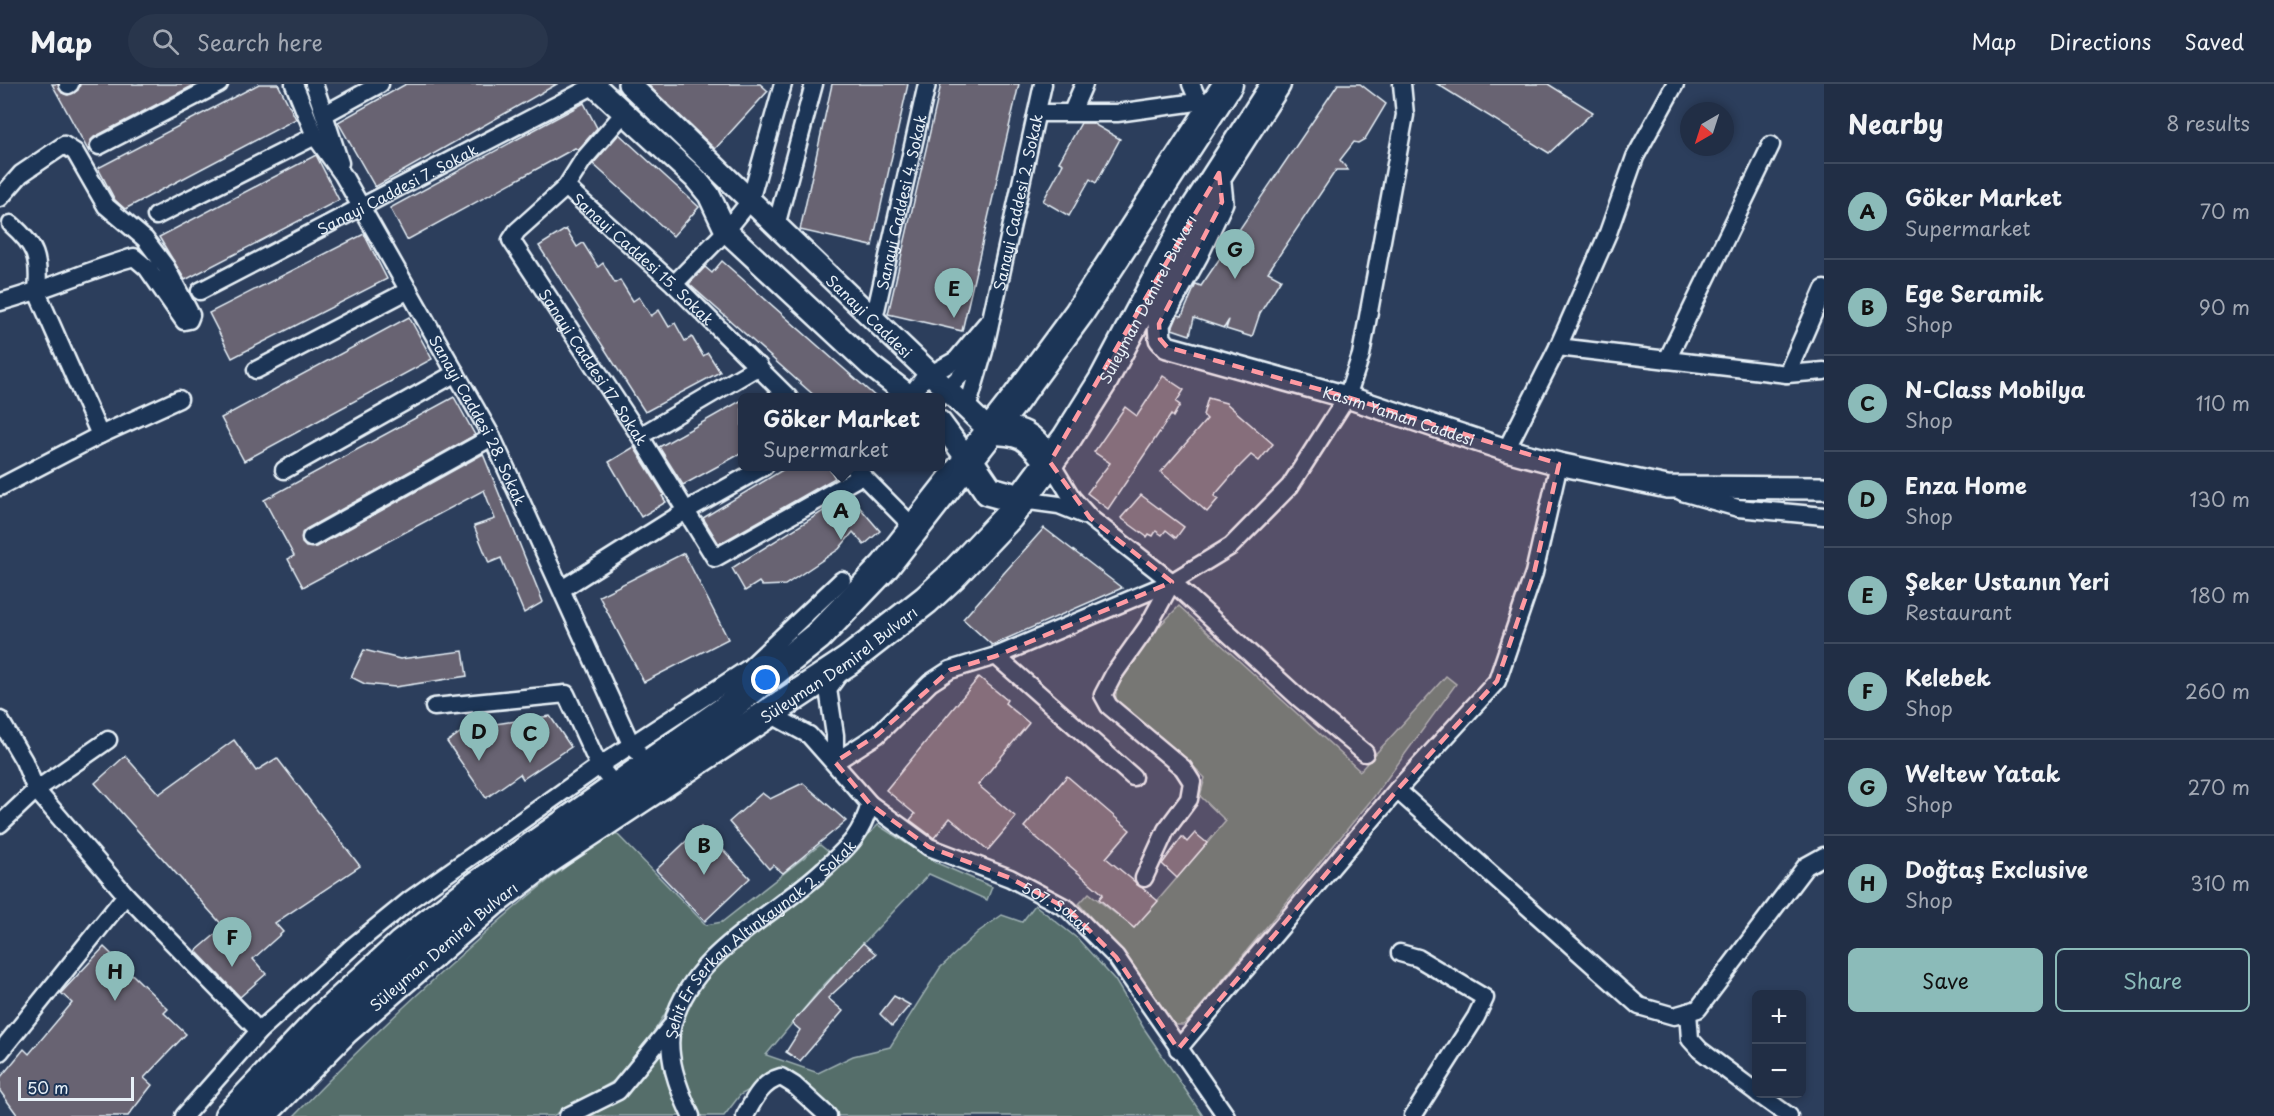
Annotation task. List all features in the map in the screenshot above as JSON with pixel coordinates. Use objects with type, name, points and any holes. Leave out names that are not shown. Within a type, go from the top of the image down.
[{"type":"highway","name":"Süleyman Demirel Bulvarı","points":[[229,1116],[323,1017],[401,945],[482,895],[547,860],[770,714],[848,661],[926,600],[1022,500],[1050,462],[1103,381],[1190,219],[1276,84]]},
{"type":"highway","name":"Süleyman Demirel Bulvarı","points":[[260,1116],[482,895],[608,777],[639,754],[723,712],[818,636],[885,566],[1079,313],[1211,92]]},
{"type":"highway","points":[[989,430],[1020,432],[1034,443],[1050,462]]},
{"type":"highway","points":[[968,460],[989,491],[1022,500]]},
{"type":"highway","points":[[212,1116],[273,1048],[399,933],[482,895]]},
{"type":"highway","points":[[274,1116],[338,1051],[430,968],[482,895]]},
{"type":"street","points":[[99,146],[219,84]]},
{"type":"street","name":"Sanayi Caddesi 28. Sokak","points":[[294,84],[315,136],[343,175],[492,437],[639,754]]},
{"type":"street","points":[[314,84],[343,175]]},
{"type":"street","points":[[325,114],[380,84]]},
{"type":"street","name":"Sanayi Caddesi","points":[[629,84],[874,319],[939,387],[989,430]]},
{"type":"street","points":[[674,284],[726,231],[750,201],[783,84]]},
{"type":"street","points":[[776,226],[814,84]]},
{"type":"street","name":"Sanayi Caddesi 4. Sokak","points":[[874,319],[927,84]]},
{"type":"street","name":"Sanayi Caddesi 2. Sokak","points":[[967,409],[984,351],[988,321],[1043,84]]},
{"type":"street","points":[[1072,112],[1084,84]]},
{"type":"street","points":[[1191,84],[1211,92]]},
{"type":"street","points":[[835,762],[877,735],[930,683],[950,670],[996,656],[1172,582],[1231,546],[1290,486],[1347,397],[1361,355],[1405,115],[1402,84]]},
{"type":"street","points":[[1506,450],[1558,347],[1608,233],[1635,157],[1675,84]]},
{"type":"street","points":[[595,85],[695,178],[709,195],[726,231],[871,366],[907,393]]},
{"type":"street","name":"Sanayi Caddesi 7. Sokak","points":[[200,291],[595,85]]},
{"type":"street","points":[[1037,113],[1117,113],[1211,92]]},
{"type":"street","name":"Sanayi Caddesi 15. Sokak","points":[[625,112],[583,160],[566,187],[674,284],[784,393]]},
{"type":"street","points":[[156,216],[315,136]]},
{"type":"street","points":[[0,198],[21,174],[64,145],[75,152],[106,206],[145,239],[166,267],[190,315],[189,320],[184,321],[147,268],[134,257],[102,266],[37,292],[0,302]]},
{"type":"street","points":[[1667,360],[1771,145]]},
{"type":"street","name":"Kasım Yaman Caddesi","points":[[1219,173],[1222,202],[1197,255],[1159,324],[1160,339],[1167,347],[1347,397],[1506,450],[1559,464],[1667,487],[1824,488]]},
{"type":"street","name":"Sanayi Caddesi 17. Sokak","points":[[566,187],[517,231],[511,240],[640,436],[715,558],[857,471]]},
{"type":"street","points":[[11,224],[30,241],[39,267],[37,292],[100,435]]},
{"type":"street","points":[[1787,374],[1824,289]]},
{"type":"street","points":[[256,370],[409,290]]},
{"type":"street","name":"Sanayi Caddesi 2. Sokak","points":[[939,387],[956,360],[988,321]]},
{"type":"street","points":[[1558,347],[1787,374],[1824,371]]},
{"type":"street","points":[[915,393],[924,378],[939,387],[984,351]]},
{"type":"street","points":[[640,436],[759,366]]},
{"type":"street","points":[[284,470],[456,373]]},
{"type":"street","points":[[0,487],[100,435],[179,399]]},
{"type":"street","points":[[945,429],[968,460]]},
{"type":"street","points":[[311,538],[492,437]]},
{"type":"street","points":[[1050,462],[1072,498],[1090,518],[1172,582],[1300,699],[1365,753]]},
{"type":"street","points":[[1178,1049],[1397,790],[1497,681],[1534,573],[1559,464]]},
{"type":"street","points":[[562,589],[687,510],[756,471]]},
{"type":"street","points":[[857,471],[915,529]]},
{"type":"street","points":[[1667,487],[1738,508],[1824,516]]},
{"type":"street","points":[[1022,500],[1059,505],[1090,518]]},
{"type":"street","points":[[639,754],[749,668],[842,580]]},
{"type":"street","points":[[1143,878],[1166,830],[1189,798],[1192,782],[1183,768],[1115,713],[1103,695],[1114,674],[1148,626],[1172,582]]},
{"type":"street","points":[[996,656],[1133,777]]},
{"type":"street","points":[[835,762],[835,735],[828,689],[848,661]]},
{"type":"street","points":[[184,1116],[259,1030],[352,947],[411,899],[608,777],[566,694],[434,707]]},
{"type":"street","name":"507. Sokak","points":[[770,714],[809,735],[870,804],[929,847],[1010,878],[1068,909],[1116,957],[1226,1116]]},
{"type":"street","points":[[0,720],[24,761],[36,790],[126,895],[259,1030]]},
{"type":"street","points":[[0,824],[36,790],[108,740]]},
{"type":"street","points":[[1397,790],[1639,1006],[1674,1016],[1698,1009],[1806,866],[1824,856]]},
{"type":"street","name":"Şehit Er Serkan Altınkaynak 2. Sokak","points":[[691,1116],[682,1096],[671,1053],[672,1025],[689,987],[704,968],[747,930],[800,892],[845,849],[863,828],[870,804]]},
{"type":"street","points":[[0,1052],[126,895]]},
{"type":"street","points":[[1400,952],[1418,957],[1485,998],[1476,1017],[1413,1116]]},
{"type":"street","points":[[1688,1012],[1689,1033],[1695,1045],[1752,1089]]},
{"type":"street","points":[[568,1116],[618,1091],[672,1025]]},
{"type":"street","points":[[745,1116],[755,1097],[770,1080],[781,1077],[794,1085],[828,1116]]},
{"type":"street","points":[[1764,1098],[1789,1116]]},
{"type":"highlighted area","points":[[1219,173],[1222,202],[1159,324],[1160,339],[1167,347],[1347,397],[1559,464],[1534,573],[1497,681],[1397,790],[1178,1049],[1116,957],[1068,909],[1010,878],[929,847],[870,804],[835,762],[877,735],[950,670],[996,656],[1172,582],[1090,518],[1050,462]]},
{"type":"green space","points":[[1179,606],[1360,771],[1446,676],[1456,684],[1373,798],[1191,1018],[1183,1025],[1173,1025],[1117,947],[1079,904],[1089,893],[1134,928],[1226,821],[1200,796],[1205,778],[1181,754],[1117,706],[1116,693],[1119,679],[1126,666],[1147,639]]},
{"type":"green space","points":[[878,825],[937,863],[992,887],[987,900],[929,874],[822,987],[766,1055],[818,1073],[853,1056],[890,1047],[940,968],[978,932],[1002,915],[1022,922],[1035,905],[1078,939],[1115,980],[1143,1027],[1203,1116],[837,1116],[787,1073],[762,1076],[753,1088],[740,1095],[724,1116],[700,1116],[684,1082],[679,1060],[679,1033],[686,1009],[715,968],[818,885]]},
{"type":"green space","points":[[615,832],[706,925],[722,922],[820,845],[830,853],[678,993],[628,1073],[553,1116],[294,1116],[391,1019],[491,928],[530,894]]},
{"type":"green space","points":[[662,1043],[664,1072],[681,1116],[580,1116]]},
{"type":"building","points":[[52,84],[58,84],[62,93],[68,95],[78,90],[80,84],[196,84],[94,137],[90,141],[89,152]]},
{"type":"building","points":[[259,84],[278,84],[296,119],[125,209],[115,200],[98,168]]},
{"type":"building","points":[[406,84],[557,84],[375,187],[338,122]]},
{"type":"building","points":[[647,84],[760,84],[768,91],[715,149]]},
{"type":"building","points":[[832,84],[908,84],[872,246],[800,230]]},
{"type":"building","points":[[941,84],[1019,84],[962,331],[888,314]]},
{"type":"building","points":[[1338,84],[1360,84],[1386,104],[1365,139],[1358,143],[1354,142],[1340,160],[1348,170],[1336,170],[1268,272],[1281,279],[1260,313],[1252,337],[1226,329],[1229,320],[1224,328],[1194,318],[1190,335],[1172,329],[1178,315],[1182,316],[1196,284],[1201,286]]},
{"type":"building","points":[[1437,84],[1548,84],[1593,112],[1549,153]]},
{"type":"building","points":[[584,103],[597,128],[578,150],[575,148],[407,240],[390,208]]},
{"type":"building","points":[[1081,123],[1092,123],[1120,139],[1096,183],[1090,179],[1069,216],[1043,201],[1063,164],[1059,162]]},
{"type":"building","points":[[619,134],[699,207],[673,236],[593,164]]},
{"type":"building","points":[[316,155],[339,200],[185,280],[159,237]]},
{"type":"building","points":[[566,229],[577,247],[583,243],[598,267],[603,263],[615,283],[620,280],[633,301],[639,297],[651,316],[659,310],[669,327],[675,323],[685,341],[692,337],[703,356],[708,353],[720,372],[645,412],[539,246]]},
{"type":"building","points":[[364,234],[387,279],[232,358],[209,313]]},
{"type":"building","points":[[722,261],[871,393],[811,393],[689,284],[705,267],[712,273]]},
{"type":"building","points":[[409,317],[432,359],[244,461],[221,418]]},
{"type":"building","points":[[1163,376],[1184,390],[1176,402],[1180,405],[1108,509],[1087,493],[1110,463],[1094,452],[1125,407],[1137,416]]},
{"type":"building","points":[[454,397],[475,435],[306,529],[302,533],[302,543],[306,547],[316,547],[483,454],[543,602],[524,613],[501,558],[489,563],[474,526],[495,519],[484,490],[303,587],[288,559],[294,556],[264,500]]},
{"type":"building","points":[[1208,398],[1226,403],[1273,444],[1259,461],[1251,455],[1240,466],[1214,496],[1218,499],[1207,512],[1161,472],[1207,419],[1203,415]]},
{"type":"building","points":[[738,402],[738,455],[683,485],[659,447]]},
{"type":"building","points":[[634,447],[666,502],[641,517],[609,462]]},
{"type":"building","points":[[781,471],[831,471],[835,478],[719,544],[703,518]]},
{"type":"building","points":[[849,495],[880,531],[864,545],[853,532],[839,549],[785,585],[762,586],[759,582],[745,591],[732,568]]},
{"type":"building","points":[[1141,495],[1184,527],[1176,538],[1166,530],[1162,535],[1156,531],[1153,536],[1149,534],[1147,537],[1121,518]]},
{"type":"building","points":[[1044,528],[1122,588],[992,645],[963,619]]},
{"type":"building","points":[[684,553],[728,639],[644,682],[599,596]]},
{"type":"building","points":[[364,650],[400,659],[463,651],[467,676],[395,687],[365,684],[351,677]]},
{"type":"building","points":[[979,677],[1007,700],[1005,703],[1029,723],[978,785],[1016,817],[988,850],[950,818],[934,838],[910,820],[915,814],[886,790]]},
{"type":"building","points":[[550,716],[571,747],[523,779],[520,774],[486,798],[447,742],[473,724],[475,727]]},
{"type":"building","points":[[234,740],[256,771],[277,758],[360,866],[275,923],[283,932],[253,959],[266,974],[240,997],[196,951],[224,927],[95,783],[125,756],[159,794]]},
{"type":"building","points":[[1067,776],[1130,830],[1106,858],[1158,901],[1134,928],[1099,899],[1103,894],[1024,827]]},
{"type":"building","points":[[803,783],[846,821],[783,873],[773,865],[769,869],[729,822],[762,793],[770,799]]},
{"type":"building","points":[[701,827],[750,878],[705,921],[656,870]]},
{"type":"building","points":[[1195,833],[1207,843],[1177,878],[1162,864],[1182,837],[1187,842]]},
{"type":"building","points":[[863,943],[876,954],[828,998],[843,1011],[800,1061],[786,1052],[800,1030],[792,1023]]},
{"type":"building","points":[[104,947],[168,1009],[164,1013],[186,1034],[144,1078],[152,1085],[128,1116],[18,1116],[0,1091],[0,1078],[24,1049],[29,1054],[72,1003],[61,993]]},
{"type":"building","points":[[894,996],[910,1005],[892,1026],[880,1014]]},
{"type":"place","name":"Weltew Yatak","points":[[1235,279]]},
{"type":"place","name":"Şeker Ustanın Yeri","points":[[954,318]]},
{"type":"place","name":"Göker Market","points":[[841,540]]},
{"type":"place","name":"Enza Home","points":[[479,761]]},
{"type":"place","name":"N-Class Mobilya","points":[[530,763]]},
{"type":"place","name":"Ege Seramik","points":[[704,875]]},
{"type":"place","name":"Kelebek","points":[[232,967]]},
{"type":"place","name":"Doğtaş Exclusive","points":[[115,1001]]}]
